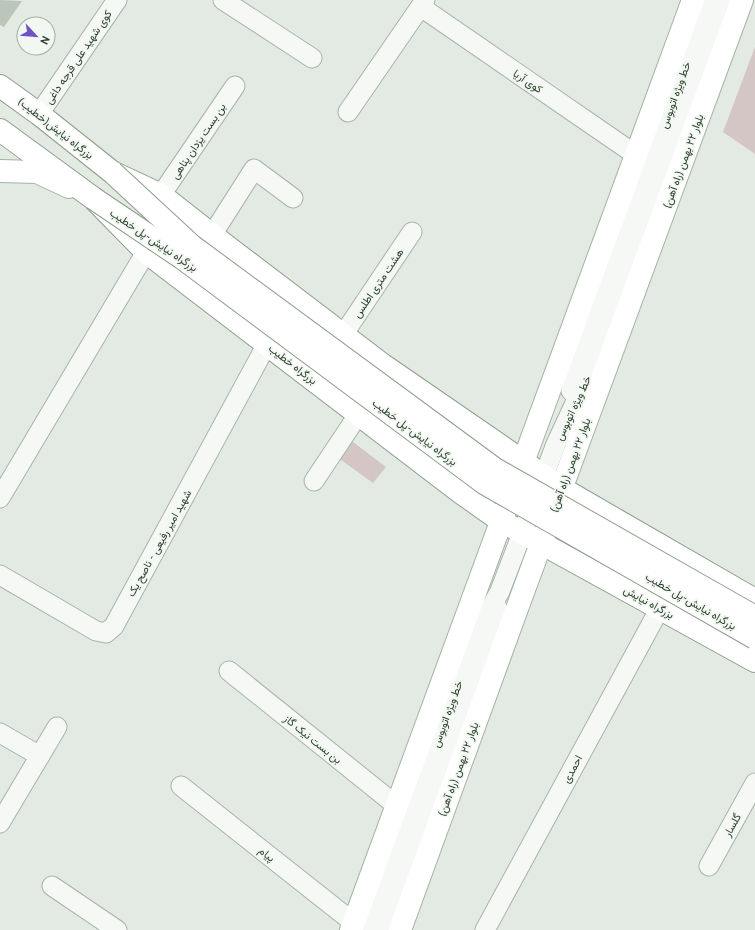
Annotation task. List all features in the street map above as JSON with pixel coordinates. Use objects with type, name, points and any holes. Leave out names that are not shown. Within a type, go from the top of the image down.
[{"type":"main road","points":[[357,928],[397,806],[693,0]]},
{"type":"main road","name":"بلوار ۲۲ بهمن (راه آهن)","points":[[400,930],[542,544],[553,482],[742,0]]},
{"type":"main road","name":"بزرگراه نیایش(خطیب)","points":[[0,86],[39,114],[112,172]]},
{"type":"main road","points":[[0,130],[93,198]]},
{"type":"main road","points":[[0,171],[37,172],[93,198]]},
{"type":"main road","points":[[112,172],[161,195],[212,236],[383,365],[553,482],[755,600]]},
{"type":"main road","name":"بزرگراه نیایش-پل خطیب","points":[[112,172],[192,246],[495,468],[755,617]]},
{"type":"main road","name":"بزرگراه نیایش-پل خطیب","points":[[93,198],[182,258],[484,483],[755,638]]},
{"type":"main road","name":"بزرگراه خطیب","points":[[93,198],[146,252],[460,492],[501,521],[522,533]]},
{"type":"main road","points":[[354,412],[368,414],[385,408],[394,394],[392,379],[383,365]]},
{"type":"main road","points":[[393,441],[390,429],[390,420],[398,403],[415,394],[425,394]]},
{"type":"main road","name":"بزرگراه نیایش","points":[[522,533],[755,661]]},
{"type":"main road","points":[[660,608],[686,560]]},
{"type":"street","name":"کوی شهید علی قرجه داغی","points":[[39,114],[117,0]]},
{"type":"street","points":[[224,0],[312,58]]},
{"type":"street","name":"خط ویژه اتوبوس","points":[[556,444],[581,353],[669,110],[711,0]]},
{"type":"street","name":"خط ویژه اتوبوس","points":[[556,444],[595,360],[728,0]]},
{"type":"street","points":[[348,112],[423,3]]},
{"type":"street","name":"کوی آریا","points":[[423,3],[636,155]]},
{"type":"street","name":"بن بست یزدان پناهی","points":[[161,195],[235,86]]},
{"type":"street","points":[[212,236],[254,169],[293,198]]},
{"type":"street","name":"هشت متری اطلس","points":[[343,335],[412,232]]},
{"type":"street","points":[[0,498],[146,252]]},
{"type":"street","name":"شهید امیر رفیعی - ناصح یک","points":[[0,575],[96,632],[106,633],[114,626],[267,344]]},
{"type":"street","points":[[314,481],[354,412]]},
{"type":"street","points":[[500,591],[522,533],[553,482],[556,444]]},
{"type":"street","name":"خط ویژه اتوبوس","points":[[357,928],[478,630],[500,591]]},
{"type":"street","name":"خط ویژه اتوبوس","points":[[384,930],[492,634],[500,591]]},
{"type":"street","name":"احمدی","points":[[485,930],[660,608]]},
{"type":"street","name":"بن بست نیک گاز","points":[[229,671],[397,806]]},
{"type":"street","points":[[0,823],[57,727]]},
{"type":"street","points":[[0,733],[40,756]]},
{"type":"street","name":"گلسار","points":[[709,866],[755,783]]},
{"type":"street","name":"پیام","points":[[181,786],[357,928]]},
{"type":"street","points":[[52,886],[117,930]]},
{"type":"shaded area","points":[[755,47],[755,154],[723,132]]},
{"type":"shaded area","points":[[349,439],[386,467],[373,483],[337,457]]},
{"type":"building","points":[[0,0],[22,1],[4,27],[0,25]]}]
